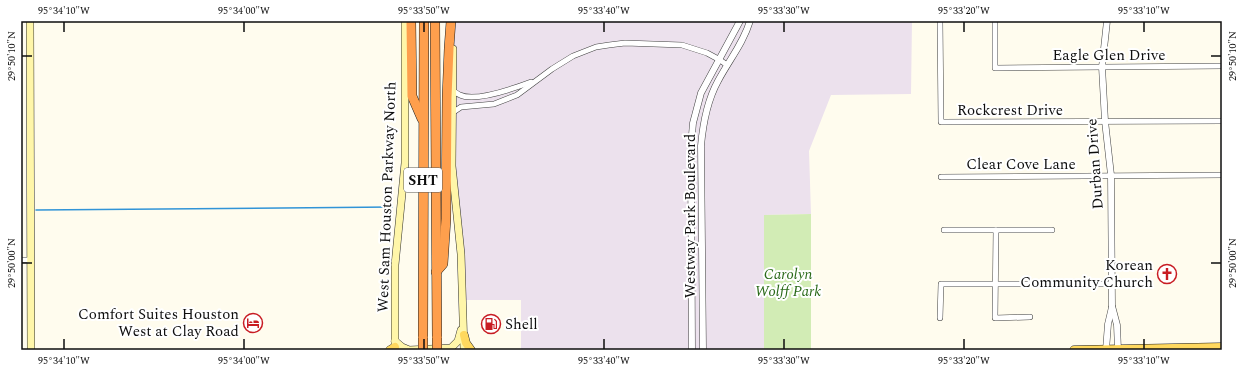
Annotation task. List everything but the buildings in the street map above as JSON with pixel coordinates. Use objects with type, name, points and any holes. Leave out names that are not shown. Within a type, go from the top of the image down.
[{"type":"highway","points":[[411,21],[412,96],[423,121]]},
{"type":"highway","name":"SHT","points":[[423,350],[424,21]]},
{"type":"highway","name":"SHT","points":[[435,21],[437,350]]},
{"type":"highway","points":[[436,272],[443,264],[448,54],[452,21]]},
{"type":"main road","points":[[30,21],[31,350]]},
{"type":"main road","name":"West Sam Houston Parkway North","points":[[394,347],[396,265],[405,163],[405,21]]},
{"type":"main road","points":[[452,21],[452,166],[461,254],[464,350]]},
{"type":"main road","points":[[394,347],[402,347],[409,350],[451,348],[458,341],[463,324]]},
{"type":"main road","points":[[464,335],[466,343],[472,350]]},
{"type":"main road","points":[[1074,350],[1184,349],[1222,347]]},
{"type":"street","name":"Westway Park Boulevard","points":[[692,350],[691,146],[693,123],[702,93],[740,21]]},
{"type":"street","name":"Westway Park Boulevard","points":[[704,350],[701,146],[703,124],[710,99],[727,65],[741,45],[750,21]]},
{"type":"street","name":"Rockcrest Drive","points":[[940,21],[941,122],[1222,121]]},
{"type":"street","name":"Eagle Glen Drive","points":[[995,21],[995,68],[1222,66]]},
{"type":"street","name":"Durban Drive","points":[[1106,350],[1108,324],[1112,306],[1111,175],[1105,121],[1102,67],[1107,21]]},
{"type":"street","points":[[452,113],[461,107],[494,104],[511,98],[573,56],[596,47],[625,43],[682,45],[695,48],[727,65]]},
{"type":"street","points":[[452,90],[461,96],[492,94],[536,81]]},
{"type":"street","name":"Clear Cove Lane","points":[[941,177],[1222,175]]},
{"type":"street","points":[[944,230],[1052,230]]},
{"type":"street","points":[[996,230],[995,318],[1030,317]]},
{"type":"street","points":[[21,260],[31,260]]},
{"type":"street","points":[[940,318],[940,284],[1112,284]]},
{"type":"street","name":"Durban Drive","points":[[1112,306],[1117,325],[1118,350]]},
{"type":"shaded area","points":[[452,21],[912,21],[911,94],[831,95],[809,151],[811,214],[764,215],[764,350],[521,350],[521,300],[463,300],[456,209]]},
{"type":"green space","name":"Carolyn Wolff Park","points":[[811,214],[811,350],[764,350],[764,215]]},
{"type":"waterway","points":[[36,210],[392,207]]},
{"type":"place","name":"Korean Community Church","points":[[1167,274]]},
{"type":"place","name":"Comfort Suites Houston West at Clay Road","points":[[253,323]]},
{"type":"place","name":"Shell","points":[[491,324]]}]
